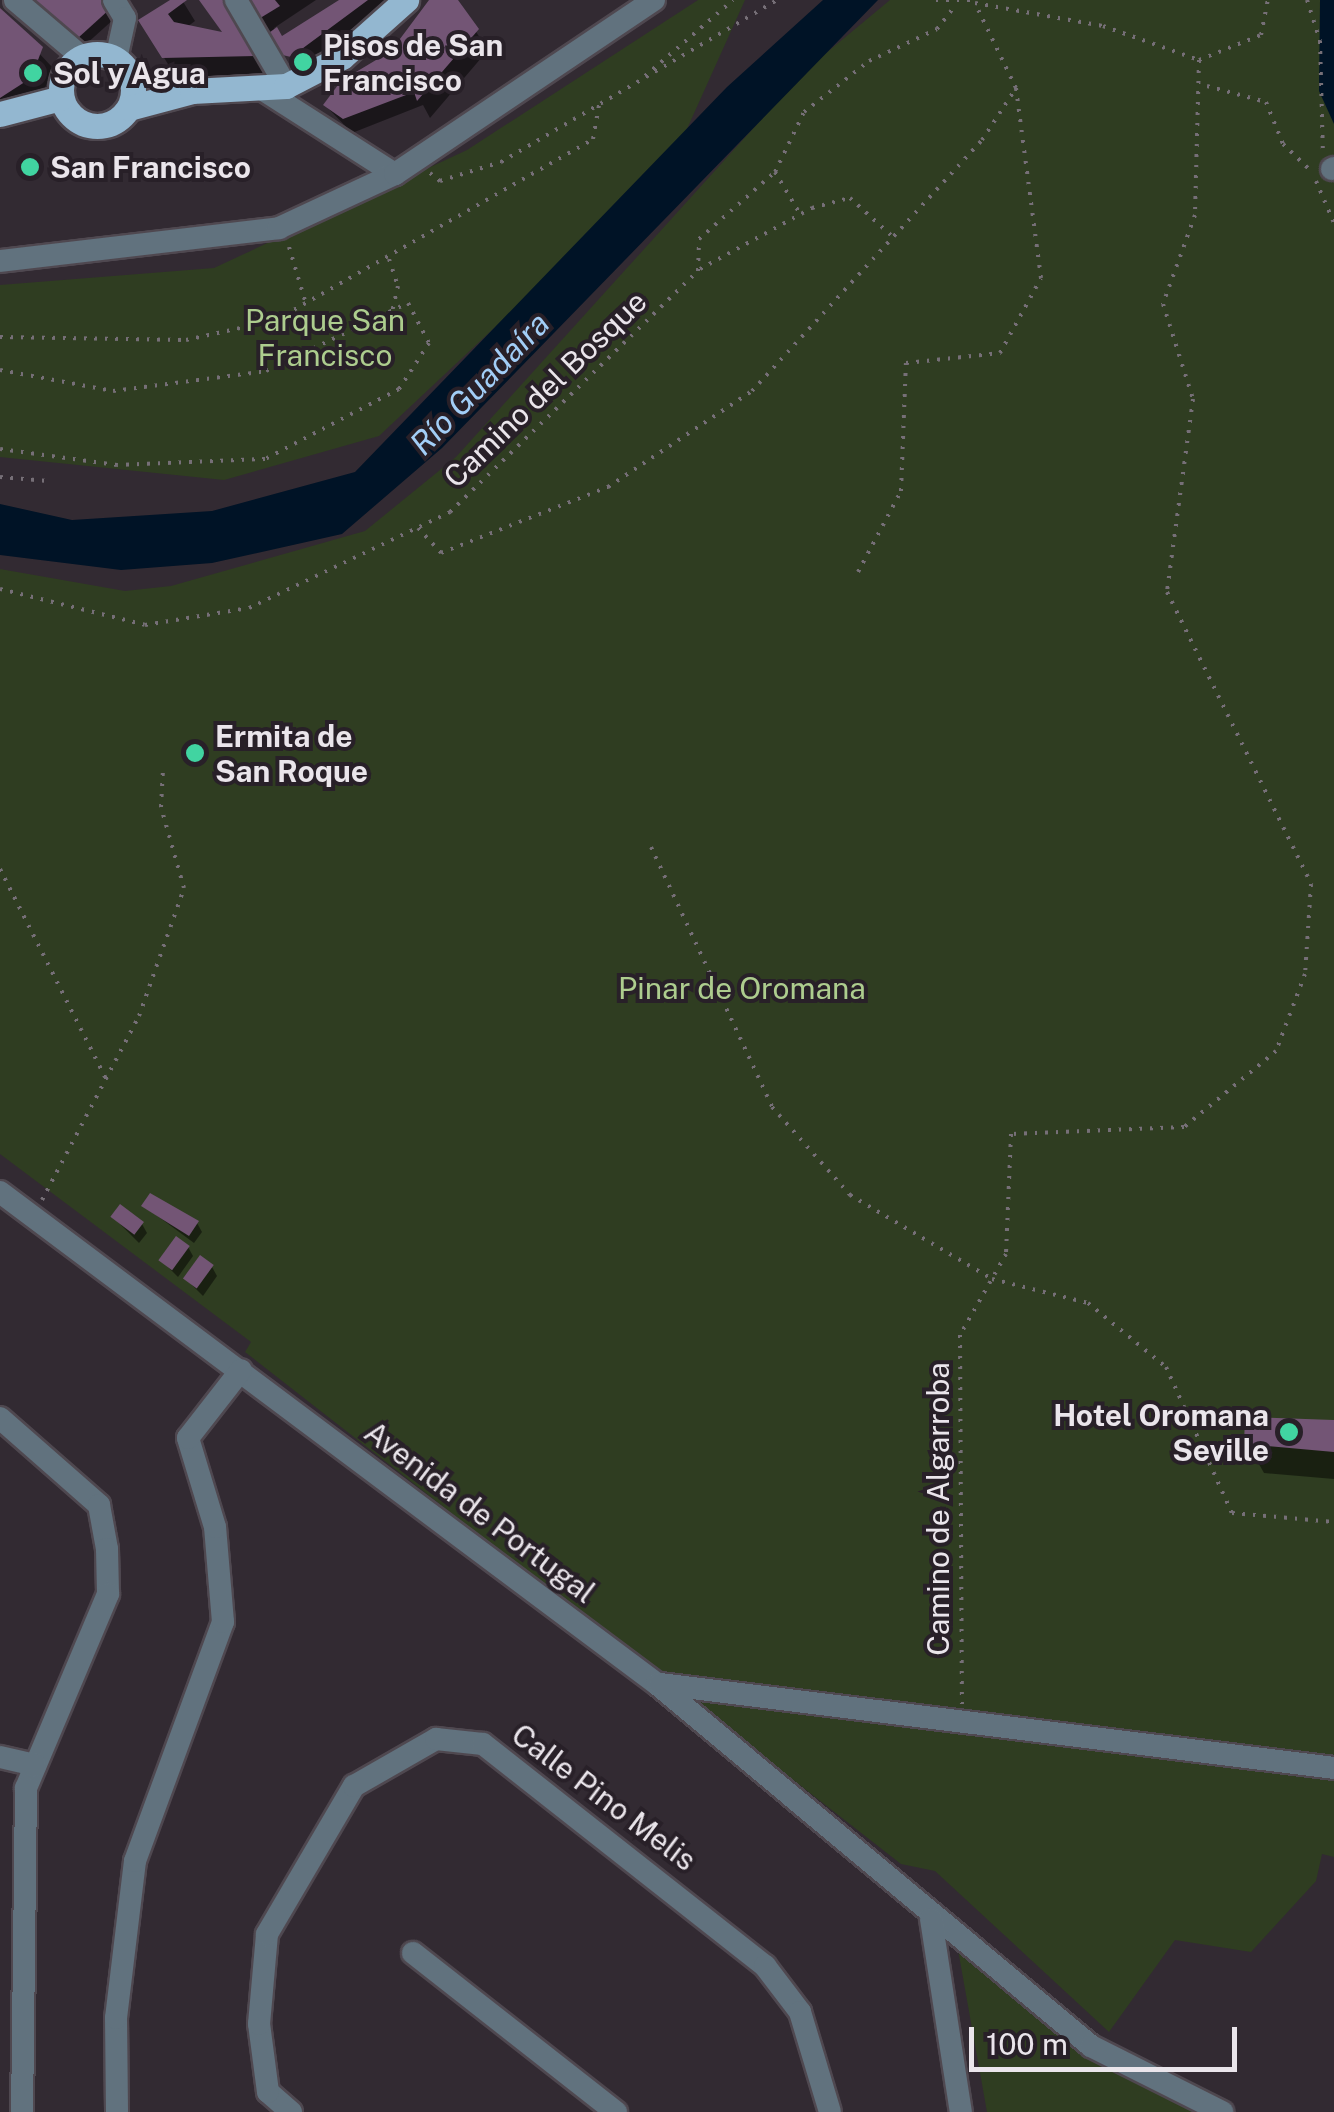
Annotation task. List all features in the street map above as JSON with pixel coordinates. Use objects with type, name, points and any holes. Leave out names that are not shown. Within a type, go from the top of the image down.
[{"type":"main road","points":[[61,98],[89,126],[128,108],[192,90],[276,88],[342,57],[406,0]]},
{"type":"main road","points":[[61,98],[64,74],[82,57],[192,90]]},
{"type":"main road","points":[[123,67],[128,108]]},
{"type":"main road","points":[[0,114],[61,98]]},
{"type":"street","points":[[15,0],[82,57]]},
{"type":"street","points":[[114,0],[125,18],[123,67]]},
{"type":"street","points":[[236,0],[276,88],[404,168]]},
{"type":"street","points":[[0,261],[279,228],[404,168],[654,0]]},
{"type":"street","name":"Avenida de Portugal","points":[[0,1192],[657,1684],[913,1896],[931,1918],[1090,2046],[1222,2112]]},
{"type":"street","points":[[118,2112],[116,2018],[135,1861],[164,1763],[223,1622],[215,1527],[188,1438],[240,1370]]},
{"type":"street","points":[[0,1418],[99,1505],[108,1549],[108,1594],[26,1788],[22,2112]]},
{"type":"street","points":[[657,1684],[962,1725],[1334,1768]]},
{"type":"street","name":"Calle Pino Melis","points":[[290,2112],[268,2092],[259,2024],[267,1934],[354,1786],[436,1738],[483,1744],[765,1966],[800,2012],[830,2112]]},
{"type":"street","points":[[0,1757],[36,1765]]},
{"type":"street","points":[[931,1918],[961,2112]]},
{"type":"street","points":[[413,1953],[616,2112]]},
{"type":"path","points":[[637,82],[733,0]]},
{"type":"path","points":[[404,168],[440,181],[501,162],[777,0]]},
{"type":"path","points":[[936,0],[956,5],[977,2],[1103,26],[1199,60],[1261,35],[1268,0]]},
{"type":"path","points":[[1307,0],[1320,42],[1330,169]]},
{"type":"path","points":[[858,572],[901,490],[906,363],[1000,353],[1041,278],[1016,88],[977,2]]},
{"type":"path","name":"Camino del Bosque","points":[[0,589],[145,625],[248,608],[450,512],[698,271],[699,239],[774,172],[804,112],[869,61],[937,30],[956,5]]},
{"type":"path","name":"Camino de Algarroba","points":[[962,1725],[960,1335],[1006,1254],[1011,1134],[1184,1127],[1276,1051],[1306,974],[1311,884],[1167,592],[1193,399],[1164,304],[1195,215],[1205,86],[1199,60]]},
{"type":"path","points":[[1205,86],[1266,102],[1334,223]]},
{"type":"path","points":[[418,528],[440,553],[608,487],[752,391],[982,140],[1016,88]]},
{"type":"path","points":[[0,336],[186,340],[306,304],[593,138],[598,105]]},
{"type":"path","points":[[774,172],[800,214]]},
{"type":"path","points":[[698,271],[800,214],[850,198],[893,237]]},
{"type":"path","points":[[290,248],[306,304]]},
{"type":"path","points":[[389,259],[398,286],[392,311]]},
{"type":"path","points":[[0,370],[113,391],[266,371],[408,303],[429,343],[399,389],[265,459],[117,466],[0,449]]},
{"type":"path","points":[[0,477],[48,481]]},
{"type":"path","points":[[32,1218],[106,1079],[184,888],[161,806],[163,771]]},
{"type":"path","points":[[651,847],[772,1107],[850,1195],[992,1279],[1088,1303],[1166,1367],[1232,1513],[1334,1522]]},
{"type":"path","points":[[0,868],[106,1079]]},
{"type":"green space","name":"Parque San Francisco","points":[[698,0],[745,0],[673,160],[379,436],[224,480],[0,457],[0,285],[214,268],[467,150]]},
{"type":"green space","name":"Pinar de Oromana","points":[[890,0],[1325,0],[1334,75],[1334,1857],[1322,1854],[1316,1881],[1251,1952],[1175,1940],[1109,2032],[935,1871],[901,1864],[245,1352],[251,1342],[0,1154],[0,569],[125,591],[171,586],[365,531],[456,457],[807,69]]},
{"type":"green space","points":[[955,1933],[1146,2081],[1216,2112],[987,2112]]},
{"type":"water","name":"Río Guadaíra","points":[[823,0],[878,0],[442,448],[342,534],[212,563],[121,570],[0,555],[0,504],[72,520],[212,511],[355,472],[727,87]]},
{"type":"water","points":[[1320,0],[1334,0],[1334,124],[1319,91]]},
{"type":"building","points":[[31,0],[106,0],[111,8],[78,38]]},
{"type":"building","points":[[170,0],[187,0],[168,14],[174,22],[222,32],[199,0],[227,0],[256,56],[162,58],[138,20]]},
{"type":"building","points":[[244,0],[275,0],[280,6],[257,20]]},
{"type":"building","points":[[339,0],[368,0],[291,57],[278,54],[266,35],[277,27],[282,36]]},
{"type":"building","points":[[429,0],[458,0],[479,29],[417,101],[414,92],[343,119],[323,105],[341,81],[391,51]]},
{"type":"building","points":[[0,8],[43,47],[31,78],[0,98]]},
{"type":"building","points":[[150,1193],[199,1221],[189,1236],[141,1206]]},
{"type":"building","points":[[120,1204],[144,1222],[134,1235],[110,1217]]},
{"type":"building","points":[[176,1236],[190,1246],[172,1270],[158,1260]]},
{"type":"building","points":[[200,1255],[214,1265],[197,1288],[183,1278]]},
{"type":"building","name":"Hotel Oromana Seville","points":[[1245,1417],[1334,1420],[1334,1452],[1244,1444]]},
{"type":"place","name":"Pisos de San Francisco","points":[[303,62]]},
{"type":"place","name":"Sol y Agua","points":[[33,73]]},
{"type":"place","name":"San Francisco","points":[[30,167]]},
{"type":"place","name":"Ermita de San Roque","points":[[195,753]]},
{"type":"place","name":"Hotel Oromana Seville","points":[[1289,1432]]}]
